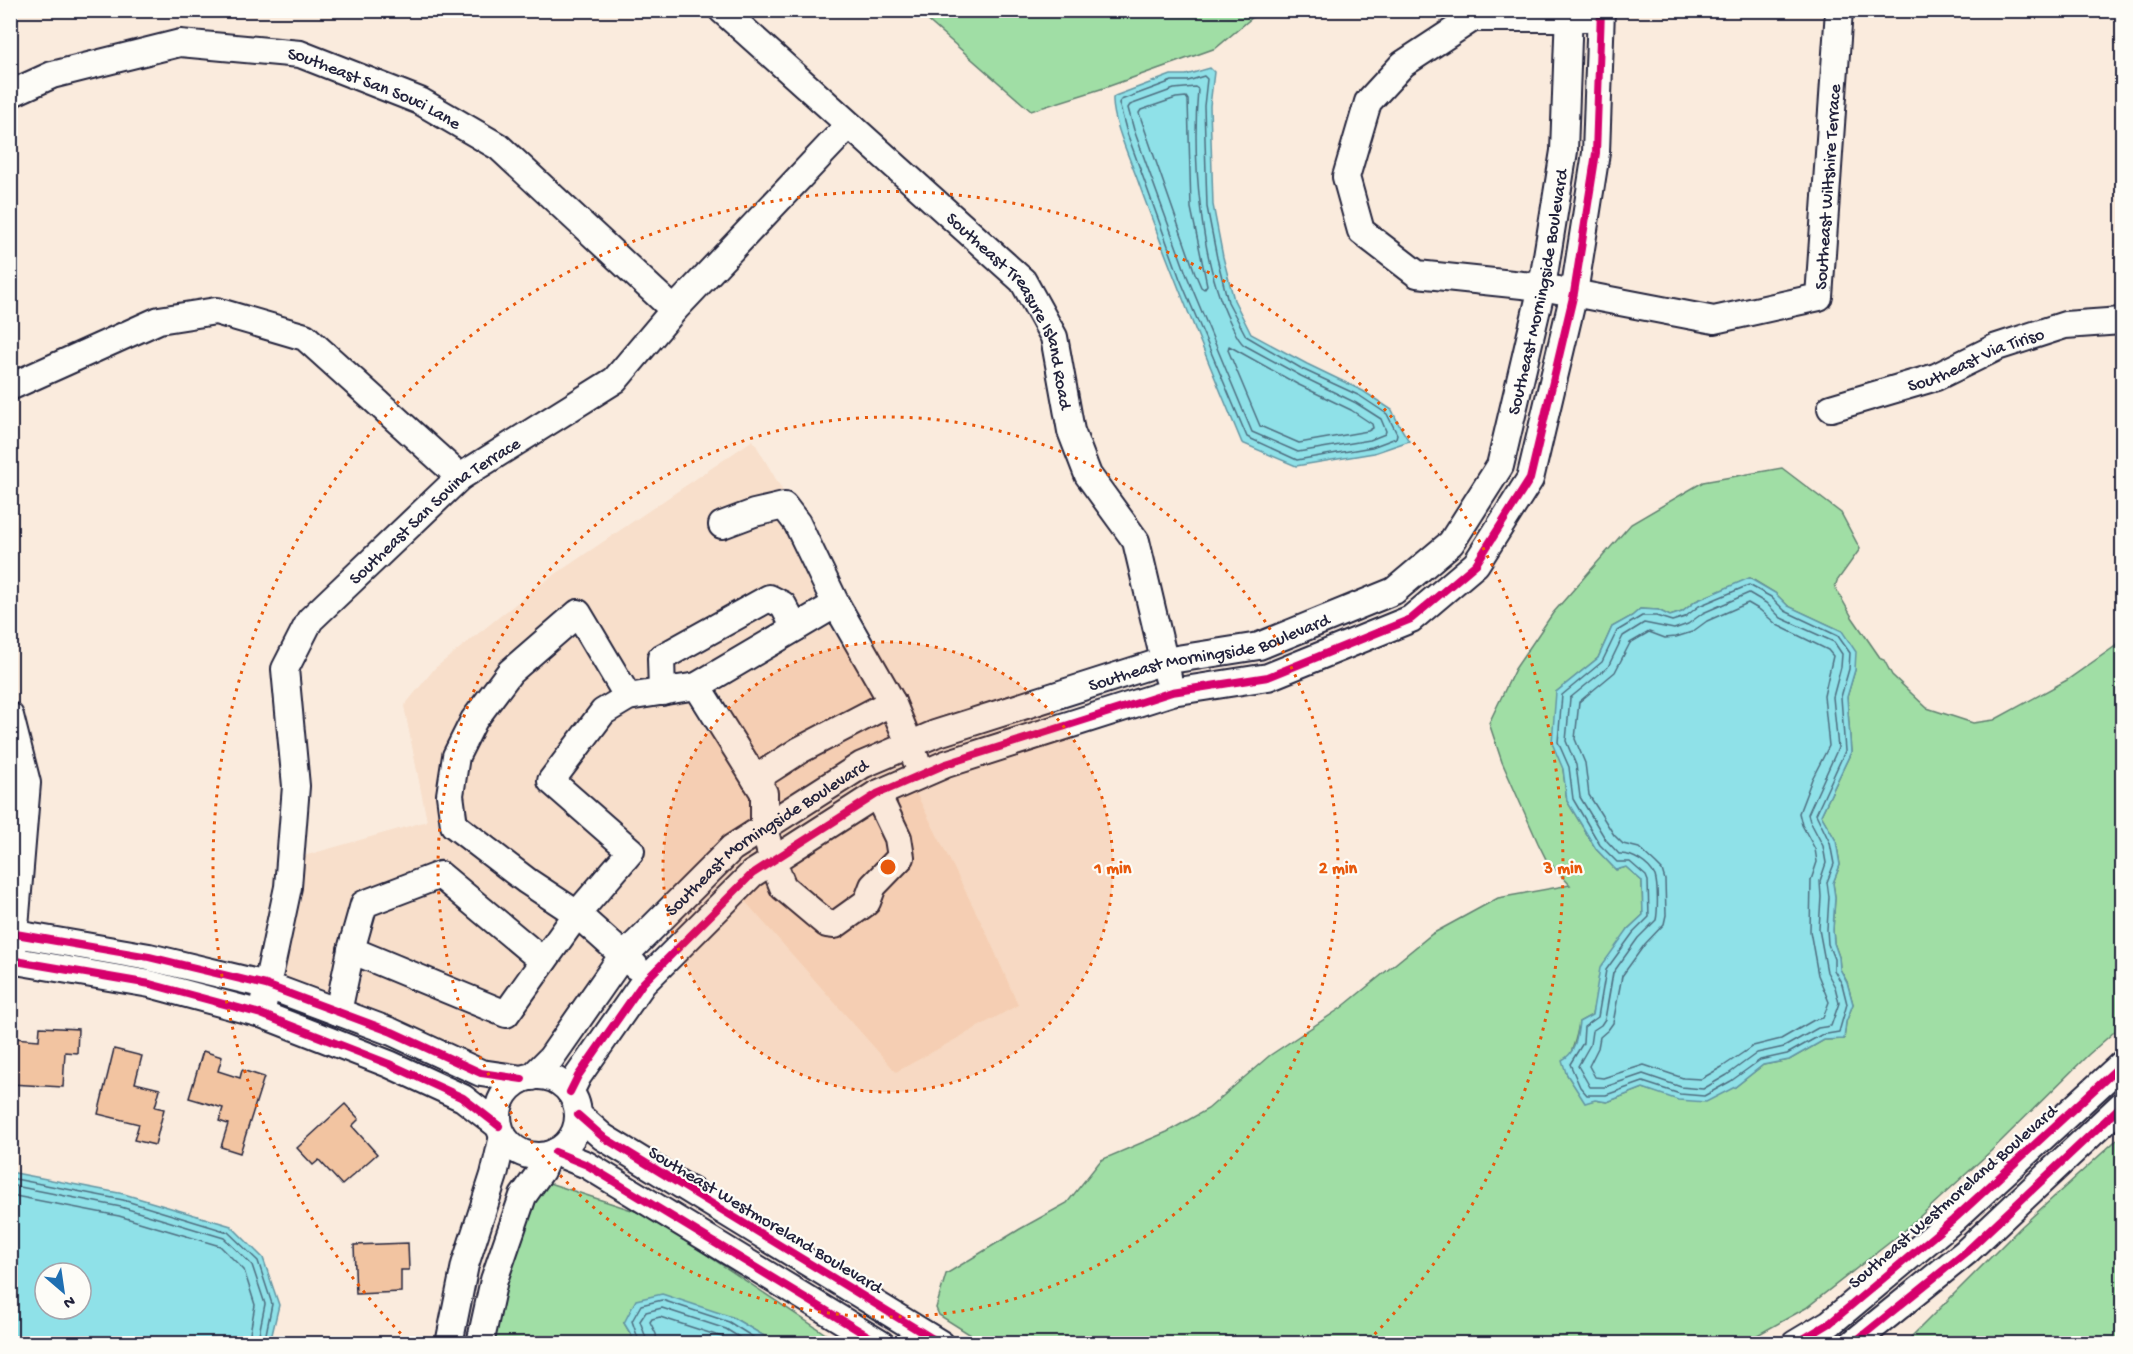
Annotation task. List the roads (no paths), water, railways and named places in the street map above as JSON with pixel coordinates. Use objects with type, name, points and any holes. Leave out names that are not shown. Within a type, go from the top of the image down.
[{"type":"street","name":"Southeast Treasure Island Road","points":[[722,10],[1023,281],[1054,337],[1071,431],[1088,475],[1136,541],[1172,692]]},
{"type":"street","name":"Southeast Wiltshire Terrace","points":[[1601,15],[1473,18],[1403,64],[1368,102],[1346,177],[1361,231],[1417,274],[1542,287],[1714,320],[1819,297],[1839,10]]},
{"type":"street","name":"Southeast Morningside Boulevard","points":[[527,1078],[551,1058],[623,957],[732,848],[862,765],[935,734],[1164,661],[1259,646],[1394,591],[1451,543],[1500,466],[1542,287],[1564,151],[1569,14]]},
{"type":"street","name":"Southeast Morningside Boulevard","points":[[574,1103],[578,1076],[648,977],[752,874],[877,794],[946,764],[1172,692],[1268,677],[1411,619],[1476,564],[1530,479],[1574,293],[1596,153],[1601,15]]},
{"type":"street","name":"Southeast San Souci Lane","points":[[10,94],[52,75],[180,43],[300,54],[420,101],[499,147],[674,310]]},
{"type":"street","name":"Southeast San Sovina Terrace","points":[[261,1014],[288,887],[296,786],[285,669],[310,620],[460,477],[615,380],[674,310],[849,125]]},
{"type":"street","points":[[10,387],[159,320],[216,310],[305,337],[460,477]]},
{"type":"street","name":"Southeast Via Tiriso","points":[[1831,408],[1936,378],[1997,347],[2065,325],[2122,321]]},
{"type":"street","points":[[722,525],[753,513],[784,506],[797,523],[836,604],[892,702],[911,744],[921,775]]},
{"type":"street","points":[[1394,591],[1411,619]]},
{"type":"street","points":[[662,692],[661,658],[769,598],[783,605],[795,628]]},
{"type":"street","points":[[351,950],[506,1014],[577,914],[632,851],[551,781],[603,712],[628,697],[697,686],[836,604]]},
{"type":"street","points":[[628,697],[578,613],[510,672],[474,720],[456,756],[450,795],[454,825],[527,881],[577,914],[648,977]]},
{"type":"street","points":[[697,686],[764,793],[764,828],[773,862],[783,887],[827,924],[835,926],[867,902],[873,886],[901,857],[898,838],[877,794]]},
{"type":"street","points":[[755,779],[800,750],[892,702]]},
{"type":"street","points":[[10,716],[27,783],[13,933],[11,960],[150,984],[261,1014],[389,1064],[463,1098],[501,1131],[516,1149],[525,1154],[536,1156],[551,1153],[568,1142],[574,1132],[574,1103],[562,1084],[551,1078],[481,1073],[392,1032],[266,985],[149,957],[13,933]]},
{"type":"street","points":[[338,1012],[351,950],[364,904],[440,875],[543,961]]},
{"type":"street","name":"Southeast Westmoreland Boulevard","points":[[1795,1344],[1830,1323],[1953,1220],[2122,1064]]},
{"type":"street","points":[[449,1344],[465,1265],[494,1175],[501,1131],[498,1117],[502,1099],[514,1084],[527,1078]]},
{"type":"street","name":"Southeast Westmoreland Boulevard","points":[[574,1103],[603,1137],[941,1344]]},
{"type":"street","points":[[1852,1344],[1966,1252],[2122,1104]]},
{"type":"street","points":[[480,1344],[494,1280],[523,1196],[551,1153]]},
{"type":"street","points":[[551,1153],[588,1165],[881,1344]]},
{"type":"water","points":[[1210,68],[1214,72],[1210,106],[1213,205],[1234,300],[1251,334],[1363,391],[1392,410],[1409,441],[1374,453],[1296,466],[1242,443],[1164,250],[1123,141],[1113,98],[1171,75],[1186,75]]},
{"type":"water","points":[[1749,578],[1775,593],[1788,606],[1842,631],[1856,652],[1855,670],[1847,697],[1851,752],[1821,815],[1836,841],[1840,865],[1833,883],[1834,943],[1840,969],[1847,982],[1853,1004],[1846,1022],[1844,1039],[1824,1040],[1789,1060],[1763,1065],[1735,1087],[1706,1102],[1678,1100],[1643,1088],[1607,1102],[1595,1100],[1585,1103],[1566,1073],[1562,1060],[1573,1049],[1579,1022],[1592,1015],[1600,968],[1628,929],[1643,915],[1642,881],[1626,867],[1616,870],[1596,849],[1567,801],[1563,769],[1552,743],[1556,692],[1598,658],[1612,627],[1640,609],[1658,610],[1670,616],[1682,612],[1696,601]]},
{"type":"water","points":[[10,1172],[124,1194],[231,1226],[263,1258],[279,1305],[270,1343],[11,1343]]},
{"type":"water","points":[[662,1294],[732,1317],[776,1343],[636,1343],[624,1323],[636,1300]]}]
